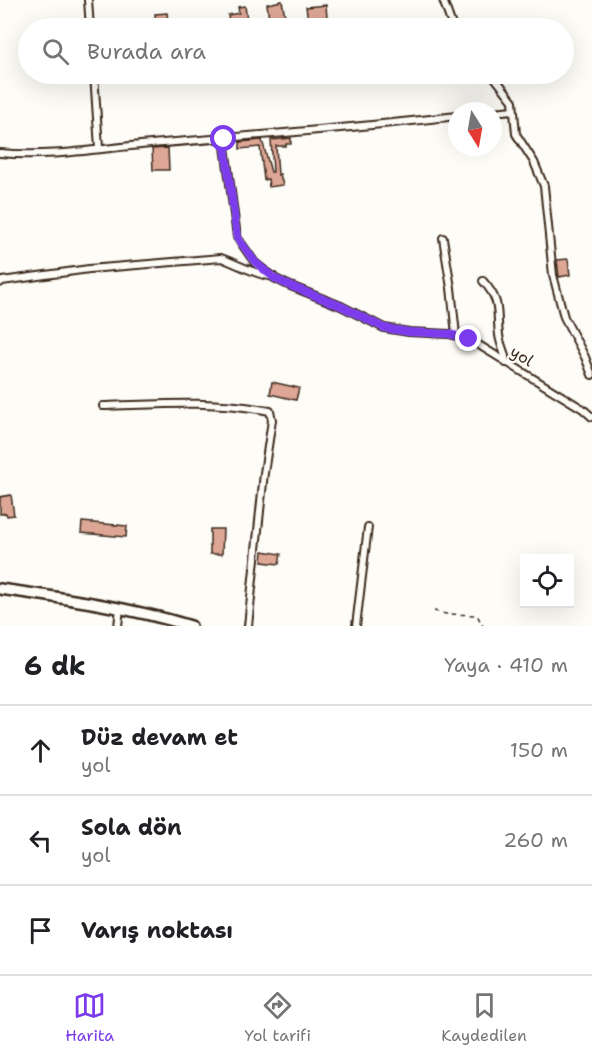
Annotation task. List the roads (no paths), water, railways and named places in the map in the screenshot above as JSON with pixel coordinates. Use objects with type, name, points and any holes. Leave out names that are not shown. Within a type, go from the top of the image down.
[{"type":"main road","points":[[0,589],[120,608],[166,622],[191,626]]},
{"type":"street","points":[[88,0],[89,18]]},
{"type":"street","points":[[443,0],[449,18]]},
{"type":"street","points":[[95,84],[99,148]]},
{"type":"street","points":[[500,84],[513,100],[516,134],[534,162],[544,186],[553,275],[564,317],[592,375]]},
{"type":"street","points":[[502,111],[513,110]]},
{"type":"street","points":[[0,153],[43,155],[99,148],[339,130],[448,117]]},
{"type":"street","name":"yol","points":[[224,139],[237,237],[255,262],[273,276],[384,328],[469,339],[583,409],[592,417]]},
{"type":"street","points":[[443,238],[456,336]]},
{"type":"street","points":[[0,283],[89,269],[221,258],[241,264],[266,277],[273,276]]},
{"type":"street","points":[[483,281],[497,302],[499,337],[505,350],[506,363]]},
{"type":"street","points":[[103,406],[206,403],[246,406],[270,411],[272,420],[264,473],[248,626]]},
{"type":"street","points":[[356,626],[368,527]]},
{"type":"street","points":[[118,626],[120,608]]}]
